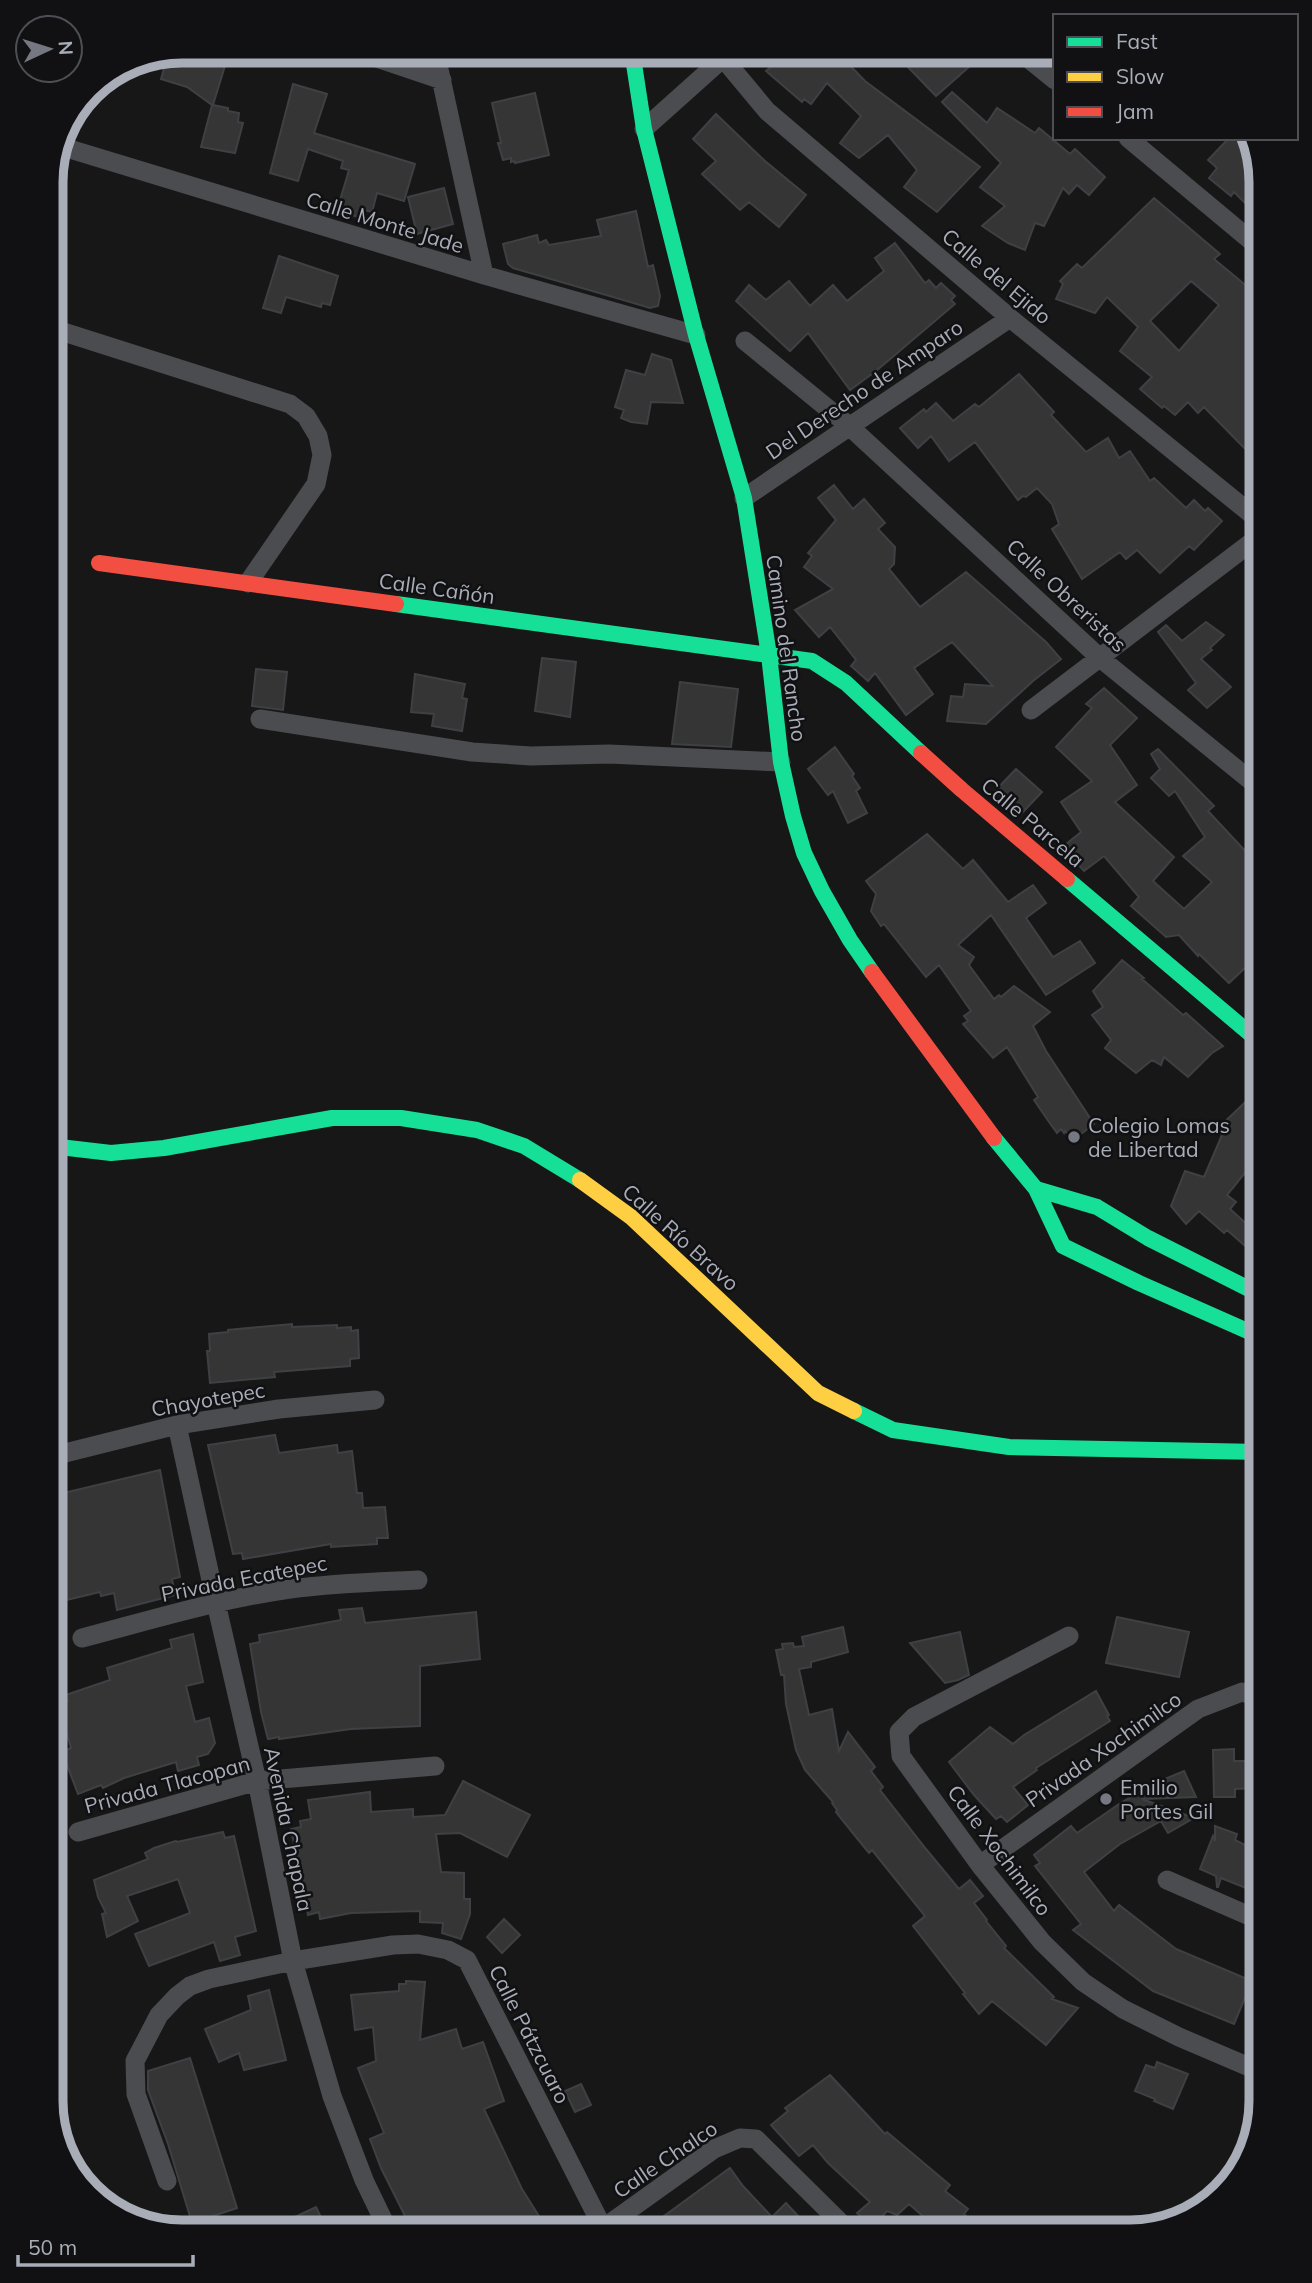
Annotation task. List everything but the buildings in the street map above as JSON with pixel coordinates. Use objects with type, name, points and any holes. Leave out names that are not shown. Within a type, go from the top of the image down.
[{"type":"street","points":[[392,63],[442,80]]},
{"type":"street","points":[[438,63],[484,275]]},
{"type":"street","name":"Camino del Rancho","points":[[634,63],[644,130],[696,335],[744,498],[769,655],[781,762],[793,816],[804,853],[822,891],[850,940],[979,1119],[1036,1189],[1063,1246],[1249,1332]]},
{"type":"street","points":[[644,130],[713,63]]},
{"type":"street","name":"Calle del Ejido","points":[[731,63],[767,111],[1010,318],[1249,512]]},
{"type":"street","points":[[1034,63],[1053,78]]},
{"type":"street","points":[[1138,141],[1249,238]]},
{"type":"street","name":"Calle Monte Jade","points":[[68,148],[484,275],[696,335]]},
{"type":"street","name":"Del Derecho de Amparo","points":[[744,498],[848,425],[1010,318]]},
{"type":"street","points":[[63,332],[290,404],[306,416],[318,436],[322,455],[316,484],[248,583]]},
{"type":"street","name":"Calle Obreristas","points":[[744,341],[848,425],[1100,658],[1249,779]]},
{"type":"street","points":[[1031,710],[1249,544]]},
{"type":"street","name":"Calle Cañón","points":[[99,563],[769,655]]},
{"type":"street","name":"Calle Parcela","points":[[769,655],[812,661],[830,669],[892,723],[954,785],[1249,1033]]},
{"type":"street","points":[[260,719],[472,752],[531,756],[609,754],[781,762]]},
{"type":"street","name":"Calle Río Bravo","points":[[63,1147],[111,1153],[164,1148],[332,1118],[401,1118],[477,1130],[524,1146],[572,1174],[631,1217],[818,1392],[893,1430],[1009,1447],[1249,1452]]},
{"type":"street","points":[[1036,1189],[1097,1208],[1148,1238],[1249,1289]]},
{"type":"street","name":"Chayotepec","points":[[63,1454],[177,1425],[279,1409],[375,1400]]},
{"type":"street","name":"Avenida Chapala","points":[[177,1425],[257,1781],[293,1961],[332,2096],[364,2180],[383,2220]]},
{"type":"street","name":"Privada Ecatepec","points":[[82,1638],[216,1603],[316,1586],[418,1580]]},
{"type":"street","name":"Calle Xochimilco","points":[[1069,1636],[914,1717],[899,1732],[901,1756],[980,1865],[1042,1942],[1083,1982],[1123,2009],[1249,2067]]},
{"type":"street","name":"Privada Xochimilco","points":[[980,1865],[1198,1709],[1242,1692],[1249,1694]]},
{"type":"street","name":"Privada Tlacopan","points":[[78,1832],[257,1781],[435,1766]]},
{"type":"street","points":[[1167,1880],[1249,1916]]},
{"type":"street","name":"Calle Pátzcuaro","points":[[167,2181],[136,2094],[135,2061],[159,2015],[177,1996],[190,1986],[209,1979],[293,1961],[393,1945],[418,1944],[448,1950],[467,1960],[597,2220]]},
{"type":"street","name":"Calle Chalco","points":[[617,2220],[714,2149],[740,2137],[756,2139],[837,2220]]},
{"type":"traffic: fast","points":[[634,63],[644,129],[696,335],[744,498],[769,655],[781,762],[793,816],[804,853],[822,891],[872,972]]},
{"type":"traffic: fast","points":[[396,604],[812,661],[846,683],[921,753]]},
{"type":"traffic: fast","points":[[1067,879],[1249,1033]]},
{"type":"traffic: fast","points":[[63,1147],[111,1153],[164,1148],[332,1118],[401,1118],[477,1130],[524,1146],[580,1180]]},
{"type":"traffic: fast","points":[[994,1138],[1036,1189],[1063,1246],[1249,1332]]},
{"type":"traffic: fast","points":[[1036,1189],[1097,1207],[1148,1238],[1249,1289]]},
{"type":"traffic: fast","points":[[854,1411],[893,1430],[1009,1447],[1249,1452]]},
{"type":"traffic: slow","points":[[580,1180],[631,1217],[818,1393],[854,1411]]},
{"type":"traffic: jam","points":[[99,563],[396,604]]},
{"type":"traffic: jam","points":[[921,753],[1067,879]]},
{"type":"traffic: jam","points":[[872,972],[994,1138]]},
{"type":"place","name":"Colegio Lomas de Libertad","points":[[1074,1137]]},
{"type":"place","name":"Emilio Portes Gil","points":[[1106,1799]]}]
